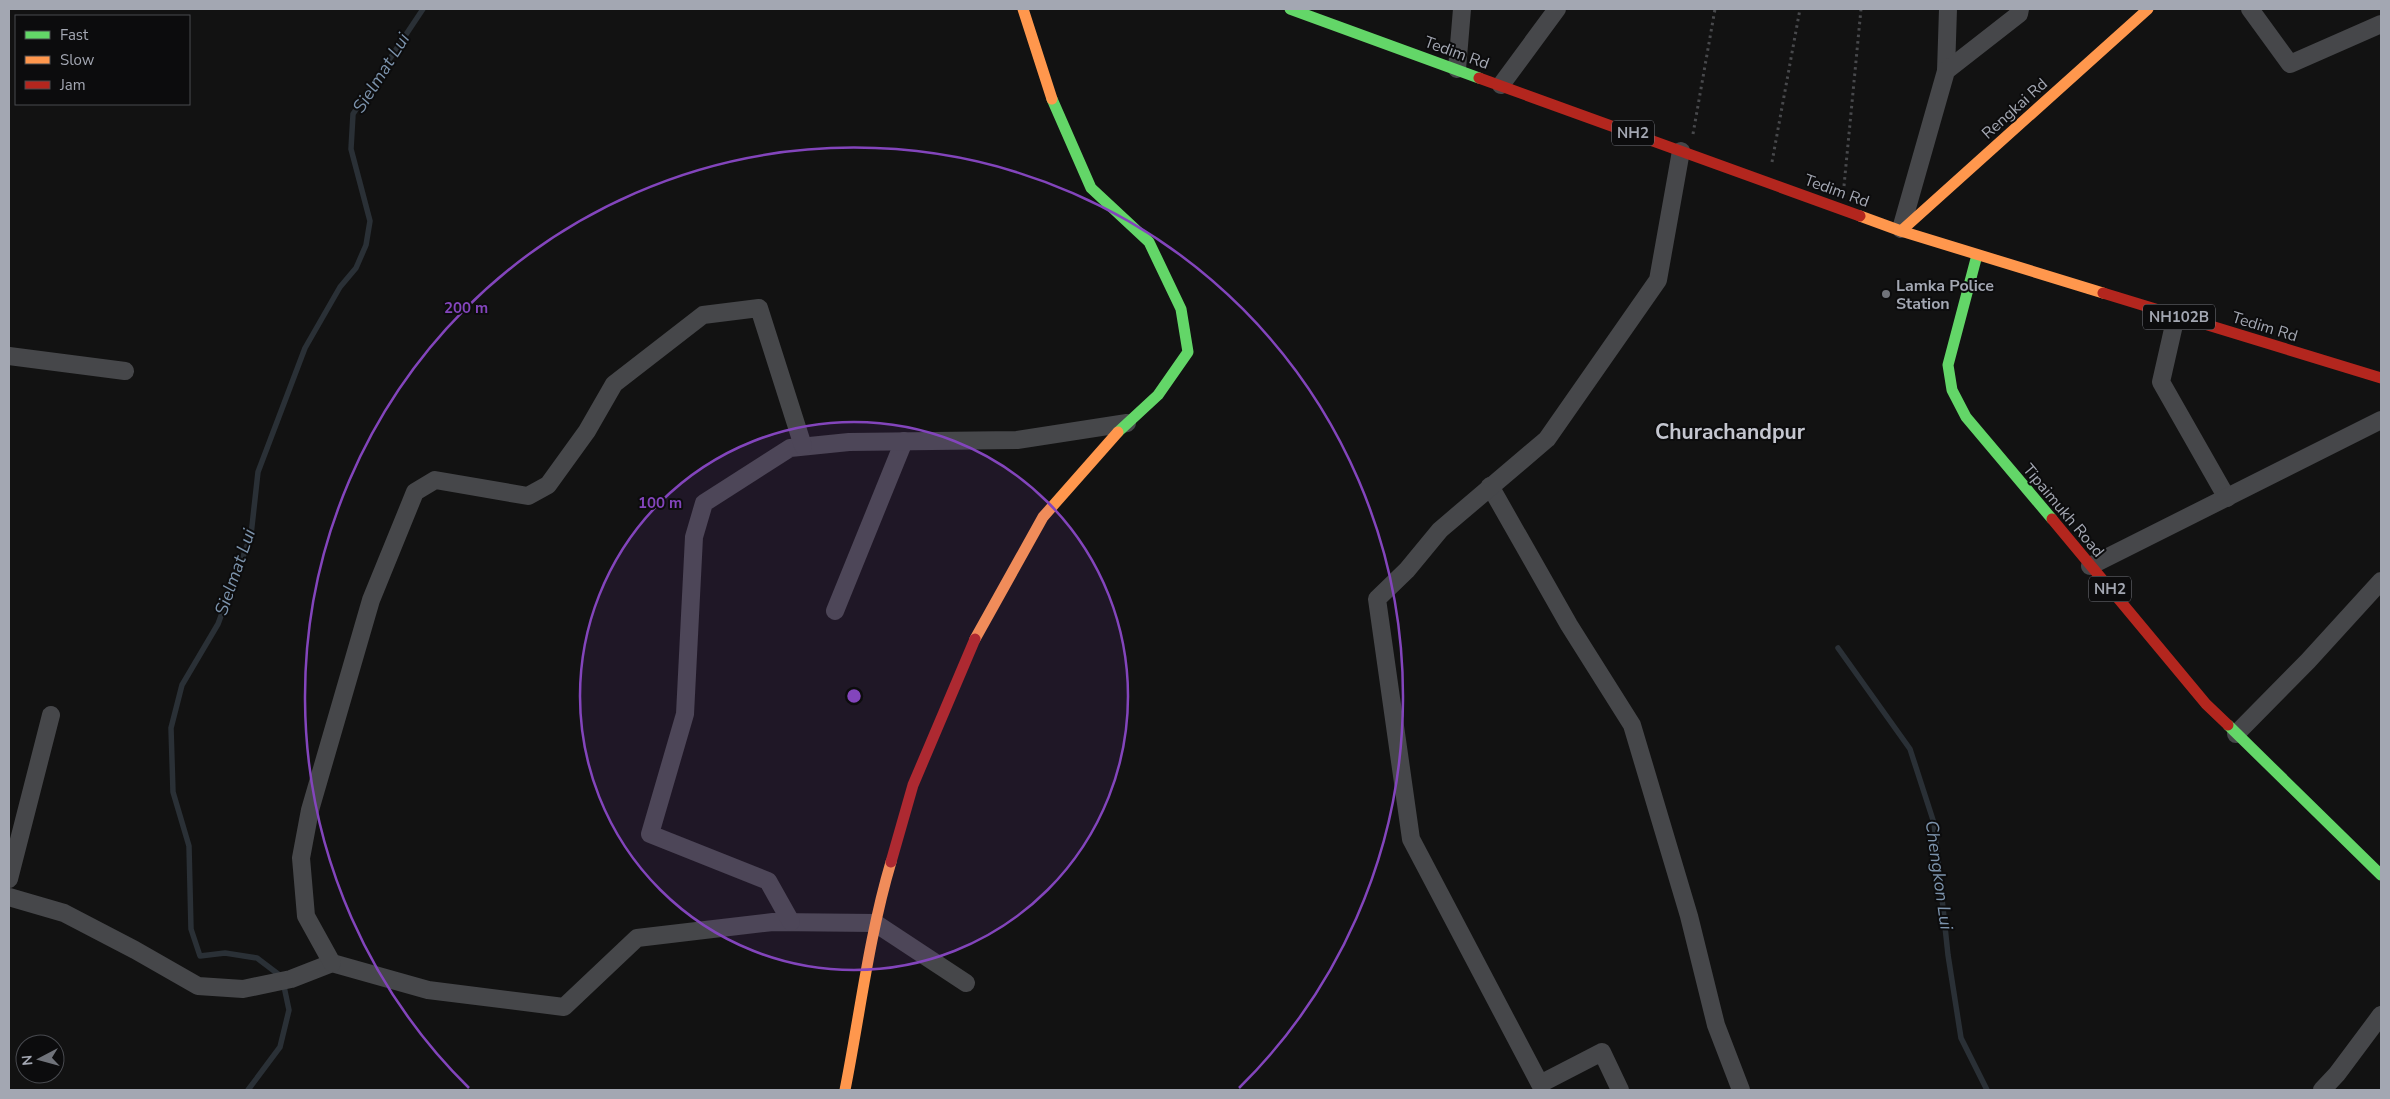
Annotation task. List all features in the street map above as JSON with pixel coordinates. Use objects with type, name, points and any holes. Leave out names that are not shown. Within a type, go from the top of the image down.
[{"type":"main road","points":[[845,1090],[860,1021],[875,923],[914,785],[968,652],[1043,517],[1128,423],[1158,395],[1188,352],[1181,309],[1149,242],[1091,188],[1053,103],[1023,9]]},
{"type":"main road","name":"Tedim Rd","points":[[1290,9],[1901,231],[2381,378]]},
{"type":"main road","name":"Rengkai Rd","points":[[1901,231],[2148,9]]},
{"type":"main road","name":"Tipaimukh Road","points":[[1977,255],[1948,364],[1952,390],[1966,417],[2206,704],[2381,874]]},
{"type":"street","points":[[1456,69],[1462,9]]},
{"type":"street","points":[[1501,85],[1558,9]]},
{"type":"street","points":[[1901,231],[1946,71],[1948,9]]},
{"type":"street","points":[[1946,71],[2019,14],[2020,9]]},
{"type":"street","points":[[2250,9],[2290,64],[2381,24]]},
{"type":"street","points":[[1620,1090],[1602,1052],[1540,1084],[1411,839],[1377,599],[1407,570],[1440,530],[1547,439],[1658,280],[1685,152]]},
{"type":"street","points":[[332,963],[306,916],[301,858],[310,810],[371,600],[415,492],[436,480],[528,496],[548,484],[587,431],[614,384],[704,315],[759,308],[803,446]]},
{"type":"street","points":[[2176,316],[2161,382],[2227,498]]},
{"type":"street","points":[[9,356],[125,371]]},
{"type":"street","points":[[2090,566],[2381,420]]},
{"type":"street","points":[[791,922],[768,881],[650,834],[685,714],[694,537],[704,503],[790,448],[849,442],[1016,440],[1128,423]]},
{"type":"street","points":[[835,611],[904,441]]},
{"type":"street","points":[[1490,486],[1569,625],[1632,725],[1689,916],[1716,1025],[1741,1090]]},
{"type":"street","points":[[2236,734],[2308,661],[2381,581]]},
{"type":"street","points":[[9,879],[52,715]]},
{"type":"street","points":[[9,897],[64,914],[135,950],[198,986],[243,989],[274,982],[332,963],[428,990],[564,1007],[637,938],[773,922],[875,923],[966,983]]},
{"type":"street","points":[[2322,1090],[2337,1074],[2381,1015]]},
{"type":"path","points":[[1685,152],[1715,9]]},
{"type":"path","points":[[1768,182],[1800,9]]},
{"type":"path","points":[[1842,209],[1861,9]]},
{"type":"waterway","name":"Sielmat Lui","points":[[248,1090],[280,1047],[289,1010],[282,977],[257,958],[225,953],[200,956],[191,929],[189,846],[173,792],[171,728],[182,685],[218,624],[251,535],[258,472],[305,348],[340,287],[356,268],[366,245],[370,221],[351,149],[353,114],[423,9]]},
{"type":"waterway","name":"Chengkon Lui","points":[[1838,648],[1910,749],[1934,823],[1948,955],[1961,1038],[1987,1090]]},
{"type":"traffic: fast","points":[[1290,9],[1479,78]]},
{"type":"traffic: fast","points":[[1052,99],[1091,188],[1149,242],[1181,309],[1188,352],[1158,395],[1118,432]]},
{"type":"traffic: fast","points":[[1977,255],[1948,365],[1952,390],[1966,417],[2052,519]]},
{"type":"traffic: fast","points":[[2228,725],[2381,875]]},
{"type":"traffic: slow","points":[[1023,9],[1052,99]]},
{"type":"traffic: slow","points":[[1901,231],[2148,9]]},
{"type":"traffic: slow","points":[[1860,216],[1901,231],[2103,293]]},
{"type":"traffic: slow","points":[[975,639],[1043,517],[1118,432]]},
{"type":"traffic: slow","points":[[845,1090],[871,947],[891,862]]},
{"type":"traffic: jam","points":[[1479,78],[1860,216]]},
{"type":"traffic: jam","points":[[2103,293],[2381,378]]},
{"type":"traffic: jam","points":[[2052,519],[2206,704],[2228,725]]},
{"type":"traffic: jam","points":[[891,862],[913,785],[975,639]]},
{"type":"place","name":"Lamka Police Station","points":[[1886,294]]},
{"type":"district","name":"Churachandpur","points":[[1730,432]]}]
